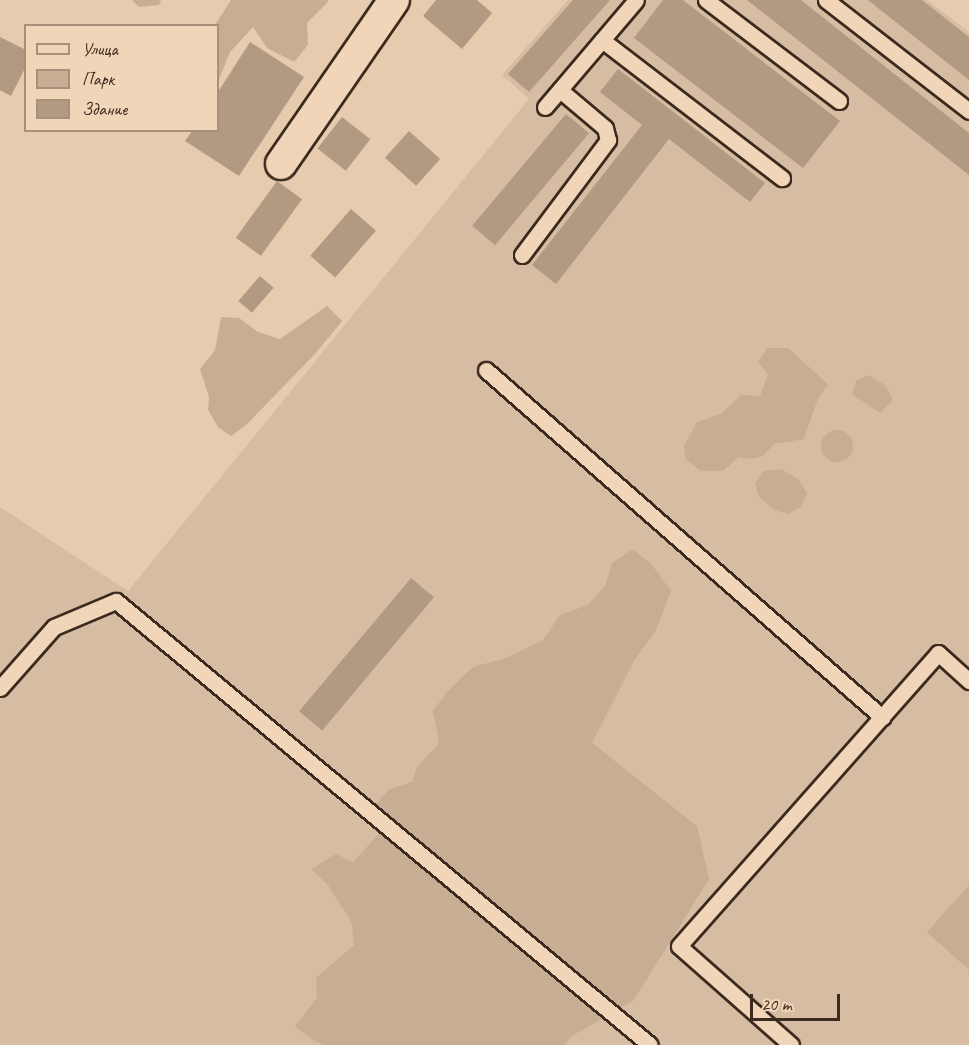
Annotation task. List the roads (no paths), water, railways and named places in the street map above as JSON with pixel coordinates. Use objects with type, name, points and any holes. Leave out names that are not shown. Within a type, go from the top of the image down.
[{"type":"street","points":[[281,164],[394,0]]},
{"type":"lane","points":[[545,107],[636,0]]},
{"type":"lane","points":[[706,0],[839,101]]},
{"type":"lane","points":[[826,0],[969,111]]},
{"type":"lane","points":[[602,39],[782,178]]},
{"type":"lane","points":[[522,255],[608,140],[605,128],[560,90]]},
{"type":"lane","points":[[486,370],[882,717]]},
{"type":"lane","points":[[0,688],[54,627],[116,601],[650,1045]]},
{"type":"lane","points":[[791,1045],[679,946],[938,653],[969,681]]}]
